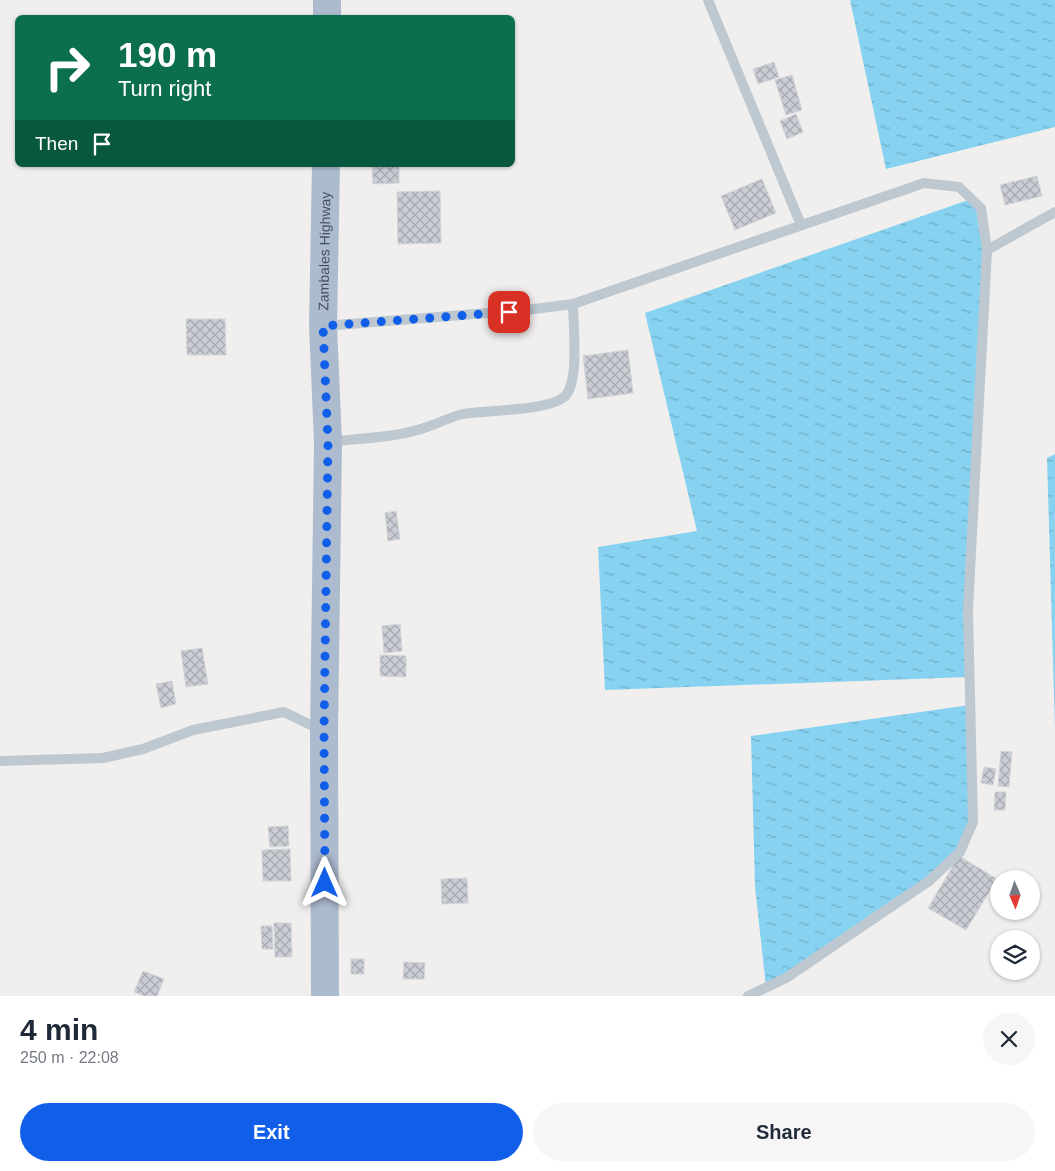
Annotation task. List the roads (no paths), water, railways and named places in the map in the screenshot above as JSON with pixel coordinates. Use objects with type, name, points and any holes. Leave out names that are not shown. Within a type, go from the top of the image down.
[{"type":"main road","points":[[327,0],[327,15]]},
{"type":"main road","name":"Zambales Highway","points":[[325,996],[324,732],[328,442],[323,326],[326,167]]},
{"type":"lane","points":[[708,0],[801,225]]},
{"type":"lane","points":[[323,326],[527,310],[573,304],[924,183],[959,187],[981,208],[987,250],[968,610],[973,822],[960,852],[929,880],[786,978],[748,996]]},
{"type":"lane","points":[[987,250],[1055,212]]},
{"type":"lane","points":[[328,442],[426,428],[445,419],[464,414],[548,404],[564,397],[573,382],[573,304]]},
{"type":"lane","points":[[0,761],[103,758],[143,749],[193,730],[284,712],[324,732]]},
{"type":"water","points":[[850,0],[1055,0],[1055,127],[886,169]]},
{"type":"water","points":[[971,199],[981,208],[987,250],[969,677],[605,690],[598,547],[697,531],[645,313]]},
{"type":"water","points":[[1055,454],[1055,730],[1047,458]]},
{"type":"water","points":[[970,705],[973,822],[960,852],[929,881],[766,987],[755,887],[751,736]]}]
